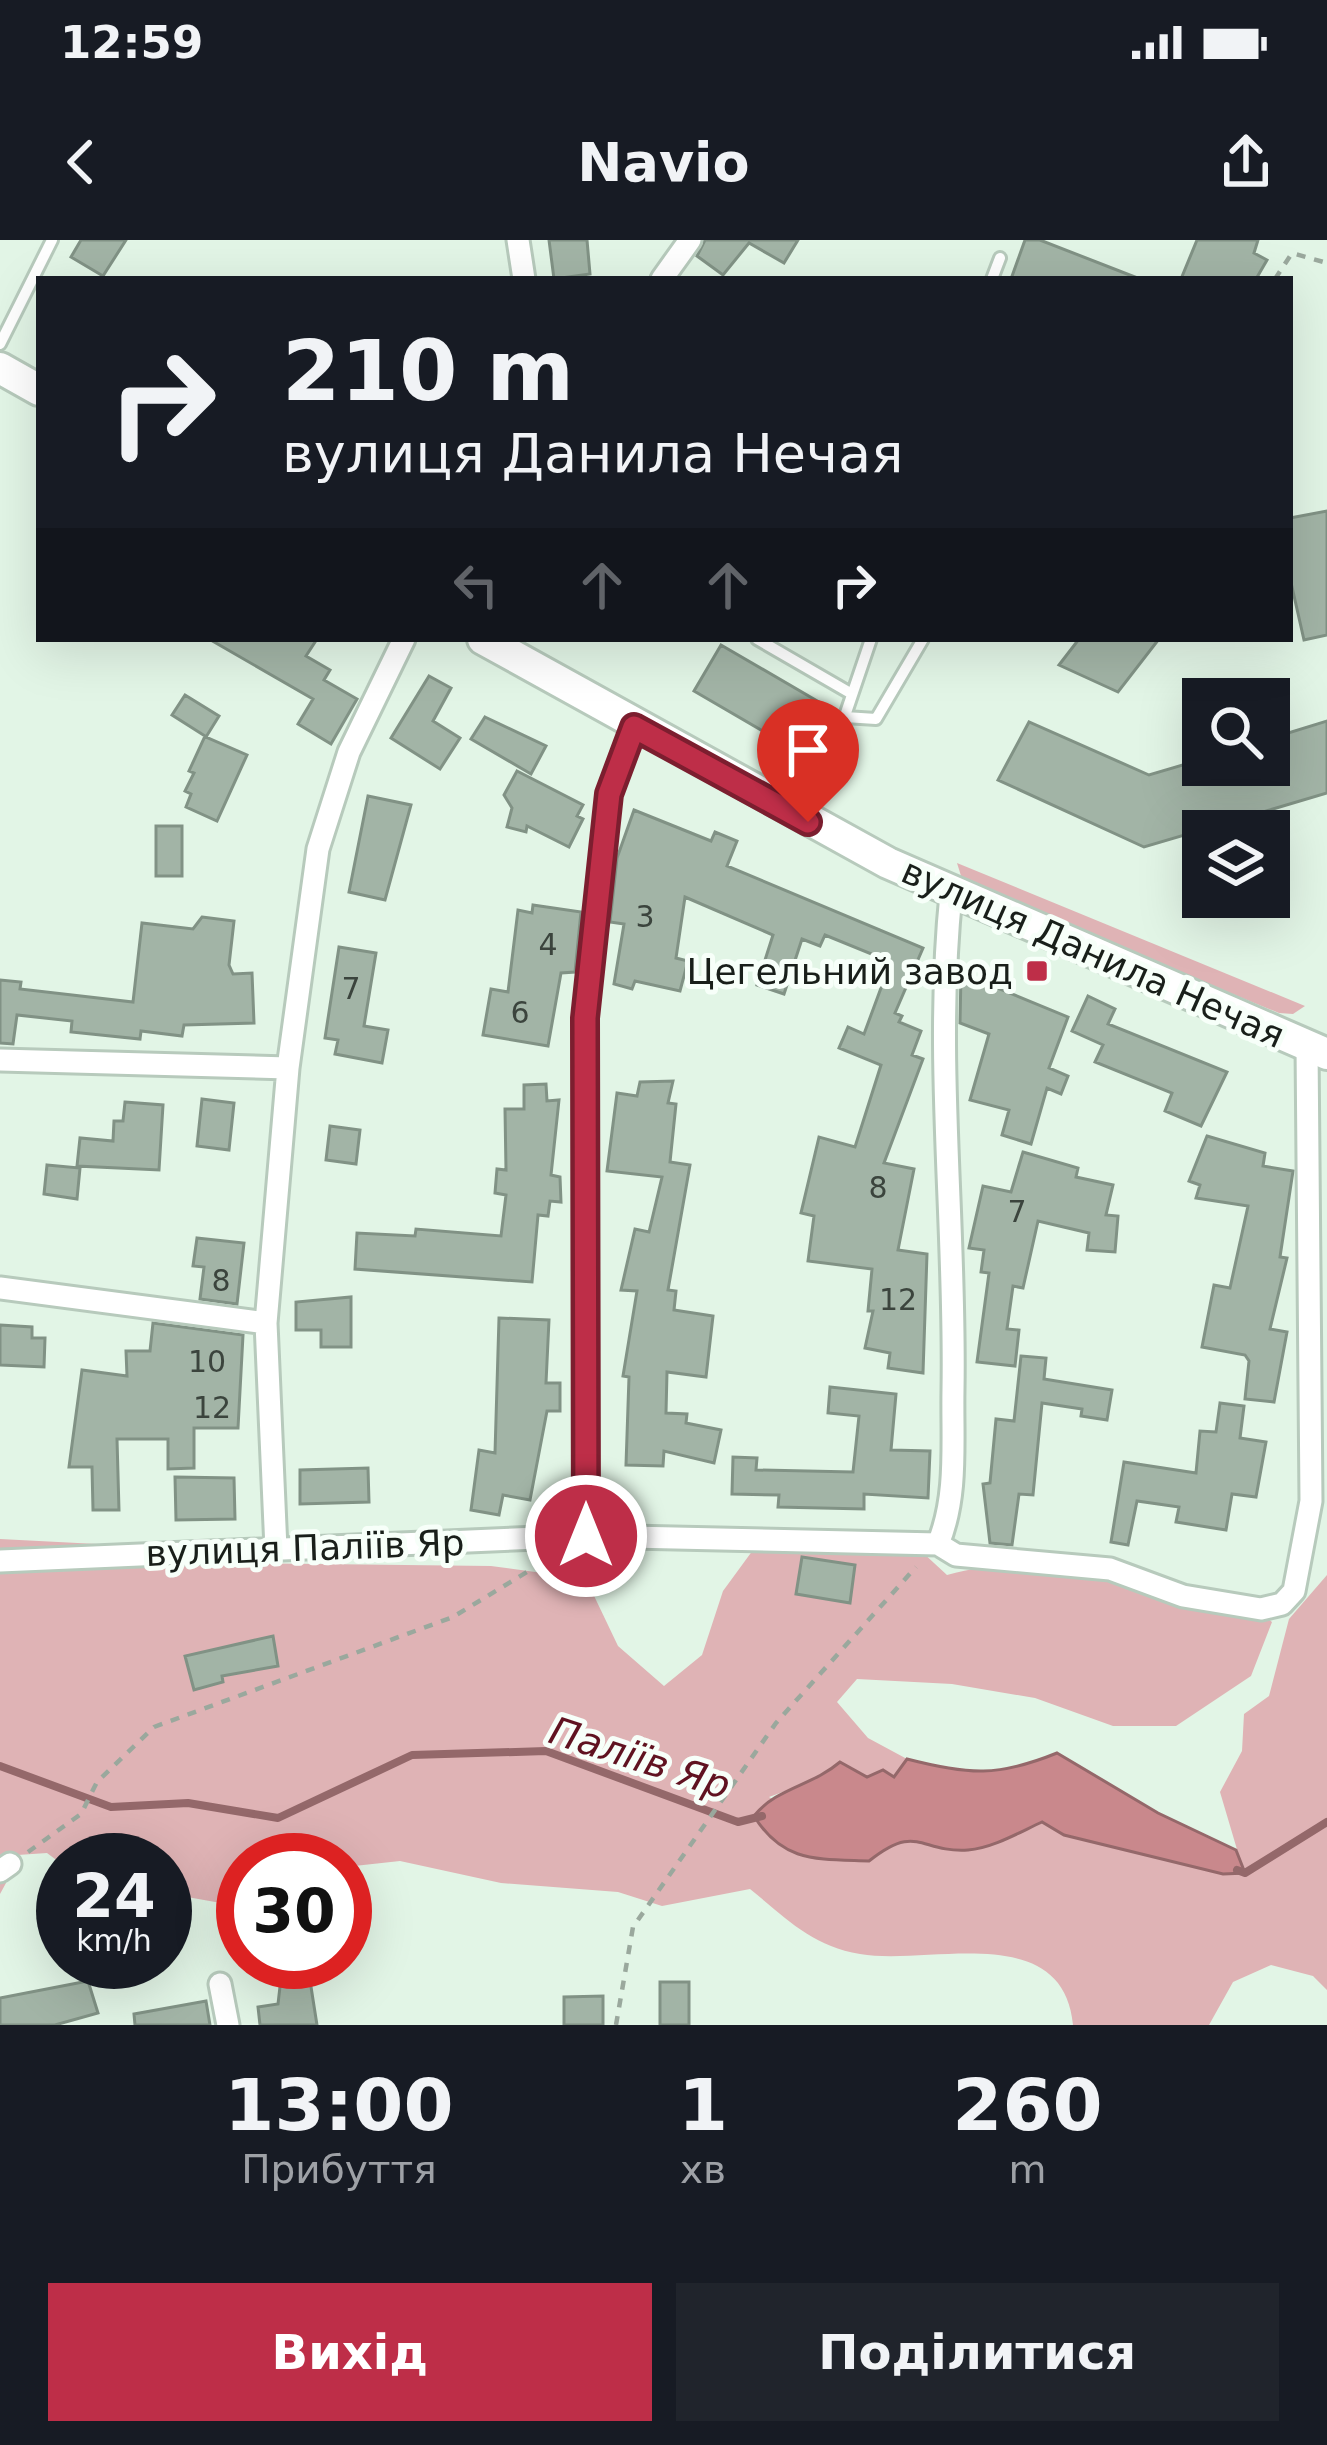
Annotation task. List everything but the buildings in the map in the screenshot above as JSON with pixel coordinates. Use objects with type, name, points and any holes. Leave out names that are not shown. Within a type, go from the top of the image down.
[{"type":"main road","points":[[0,368],[36,388]]},
{"type":"main road","name":"вулиця Данила Нечая","points":[[488,642],[808,822],[950,894],[1317,1050]]},
{"type":"street","points":[[518,240],[524,276]]},
{"type":"street","points":[[664,276],[690,240]]},
{"type":"street","points":[[276,1549],[266,1323],[288,1068],[317,849],[349,752],[403,642]]},
{"type":"street","points":[[586,1536],[585,1018],[609,794],[634,727]]},
{"type":"street","points":[[938,1544],[951,1513],[954,1321],[944,1117],[950,894]]},
{"type":"street","name":"вулиця Паліїв Яр","points":[[0,1561],[586,1536],[938,1544],[956,1555],[1110,1569],[1183,1596],[1261,1610],[1282,1604],[1294,1591],[1311,1501],[1317,1050]]},
{"type":"street","points":[[0,1060],[288,1068]]},
{"type":"street","points":[[0,1288],[266,1323]]},
{"type":"street","points":[[221,1989],[228,2025]]},
{"type":"lane","points":[[0,344],[52,240]]},
{"type":"lane","points":[[993,276],[1000,258]]},
{"type":"lane","points":[[762,642],[852,694]]},
{"type":"lane","points":[[808,822],[870,642]]},
{"type":"lane","points":[[845,717],[876,719],[921,642]]},
{"type":"path","points":[[1277,276],[1292,253],[1327,262]]},
{"type":"path","points":[[5,1868],[81,1814],[97,1781],[154,1727],[453,1617],[586,1536]]},
{"type":"path","points":[[616,2025],[633,1927],[776,1723],[938,1544]]},
{"type":"shaded area","points":[[957,863],[1305,1006],[1293,1014],[1279,1013],[974,888],[962,879]]},
{"type":"shaded area","points":[[0,1539],[97,1544],[144,1562],[491,1566],[586,1579],[618,1646],[664,1686],[702,1655],[723,1591],[753,1550],[921,1551],[947,1575],[985,1567],[1064,1567],[1184,1592],[1260,1613],[1272,1622],[1251,1676],[1176,1726],[1113,1726],[1035,1698],[952,1684],[857,1679],[837,1702],[868,1738],[907,1759],[894,1778],[883,1770],[867,1778],[839,1762],[821,1778],[769,1797],[869,1861],[909,1841],[952,1850],[977,1849],[1042,1822],[1064,1835],[1223,1874],[1244,1873],[1220,1792],[1242,1751],[1244,1714],[1269,1696],[1289,1619],[1327,1575],[1327,1990],[1313,1976],[1271,1965],[1233,1982],[1209,2025],[1073,2025],[1064,1992],[1045,1971],[1019,1959],[989,1954],[889,1956],[843,1950],[801,1930],[750,1889],[662,1906],[618,1892],[501,1883],[400,1861],[372,1864],[372,1833],[216,1833],[216,1902],[192,1898],[192,1833],[36,1833],[36,1854],[3,1856],[6,1883],[0,1894]]},
{"type":"shaded area","points":[[1057,1753],[1158,1813],[1236,1850],[1245,1873],[1223,1874],[1064,1835],[1042,1822],[977,1849],[952,1850],[909,1841],[869,1861],[817,1858],[777,1843],[754,1816],[773,1799],[840,1762],[867,1777],[883,1770],[894,1777],[907,1759],[983,1771]]},
{"type":"waterway","name":"Паліїв Яр","points":[[0,1766],[111,1807],[188,1803],[278,1818],[412,1755],[546,1751],[738,1822],[762,1816]]},
{"type":"waterway","name":"Паліїв Яр","points":[[1237,1870],[1245,1873],[1327,1822]]},
{"type":"place","name":"Цегельний завод","points":[[1037,971]]},
{"type":"route","points":[[586,1536],[585,1018],[609,794],[634,727],[808,822]]}]
